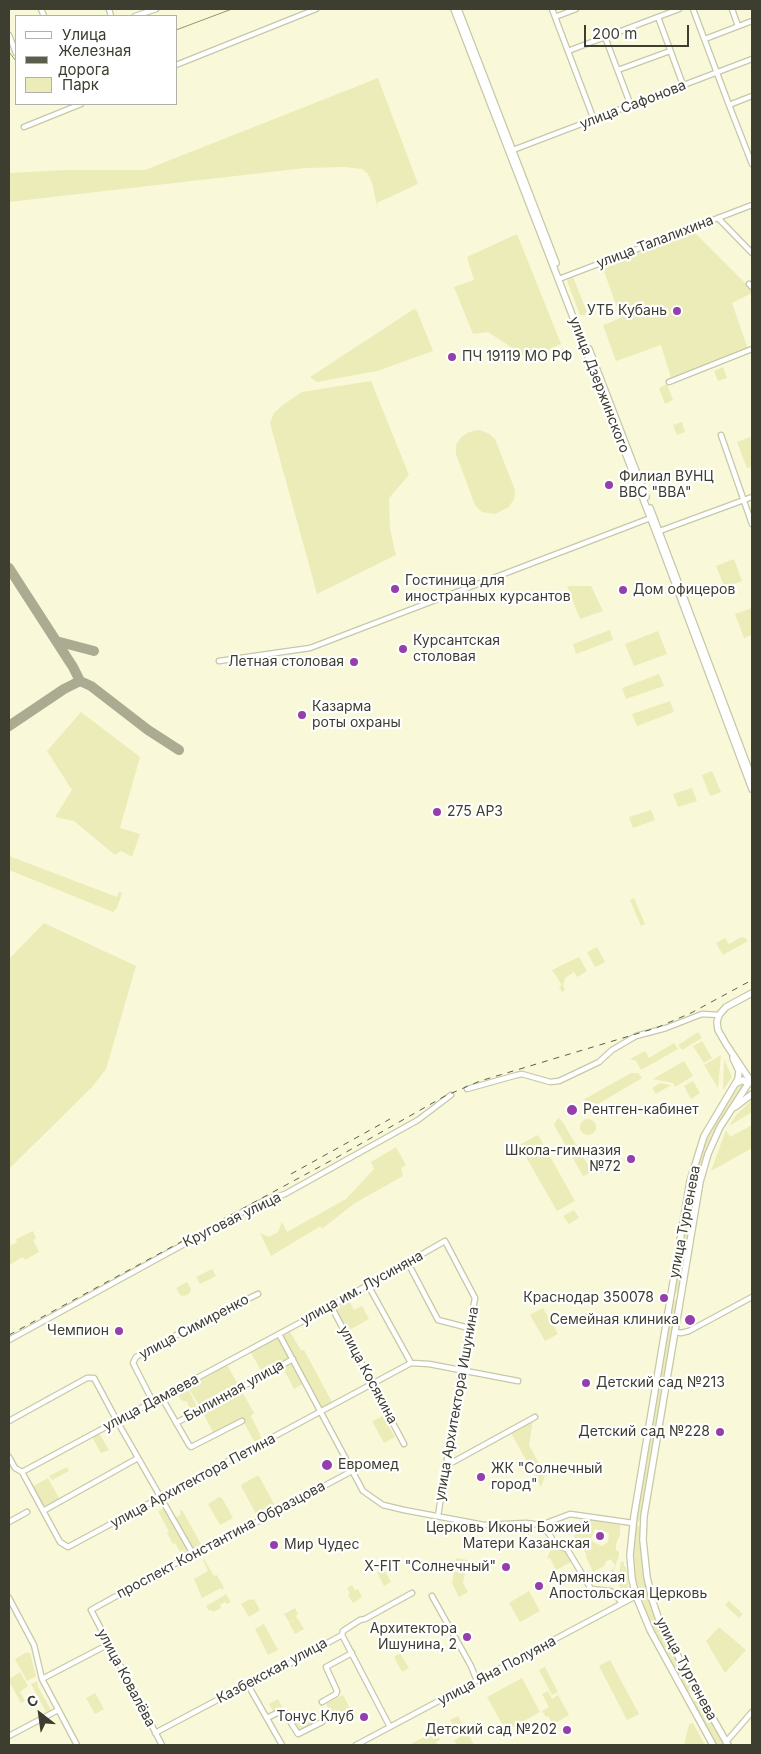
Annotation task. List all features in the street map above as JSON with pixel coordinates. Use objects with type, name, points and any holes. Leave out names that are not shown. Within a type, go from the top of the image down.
[{"type":"main road","name":"улица Дзержинского","points":[[454,9],[560,279]]},
{"type":"main road","name":"улица Дзержинского","points":[[458,9],[513,150],[613,425],[658,532],[752,778]]},
{"type":"main road","name":"улица Дзержинского","points":[[658,532],[752,789]]},
{"type":"main road","points":[[736,1084],[739,1073],[718,1030],[717,1022],[719,1014],[726,1008],[752,992]]},
{"type":"main road","points":[[733,1058],[752,1083]]},
{"type":"main road","name":"улица Тургенева","points":[[713,1745],[652,1635],[636,1596],[631,1567],[632,1534],[688,1193],[700,1146],[713,1118],[736,1084],[743,1080],[748,1084],[728,1113],[712,1145],[702,1176],[644,1516],[643,1532],[644,1565],[661,1626],[727,1743]]},
{"type":"main road","name":"улица Тургенева","points":[[728,1113],[752,1094]]},
{"type":"main road","points":[[672,1290],[678,1294],[683,1288]]},
{"type":"main road","points":[[670,1301],[672,1298],[676,1298],[680,1306]]},
{"type":"main road","points":[[634,1516],[635,1521],[638,1523],[644,1516]]},
{"type":"main road","points":[[635,1524],[641,1525],[643,1532]]},
{"type":"main road","points":[[681,1689],[691,1693],[694,1690],[692,1683]]},
{"type":"main road","points":[[691,1706],[691,1702],[695,1698],[702,1700]]},
{"type":"street","points":[[147,10],[156,9]]},
{"type":"street","points":[[178,64],[316,9]]},
{"type":"street","points":[[552,9],[594,120]]},
{"type":"street","points":[[555,16],[576,9]]},
{"type":"street","points":[[568,52],[679,9]]},
{"type":"street","points":[[693,9],[752,164]]},
{"type":"street","points":[[732,9],[738,26]]},
{"type":"street","points":[[658,17],[684,86]]},
{"type":"street","points":[[704,39],[752,21]]},
{"type":"street","points":[[9,34],[15,50]]},
{"type":"street","points":[[605,37],[631,106]]},
{"type":"street","points":[[618,70],[670,51]]},
{"type":"street","name":"улица Сафонова","points":[[513,150],[752,59]]},
{"type":"street","points":[[728,105],[752,96]]},
{"type":"street","points":[[24,127],[79,105]]},
{"type":"street","name":"улица Талалихина","points":[[560,279],[752,205]]},
{"type":"street","points":[[718,218],[752,253]]},
{"type":"street","points":[[668,382],[752,349]]},
{"type":"street","points":[[721,435],[752,524]]},
{"type":"street","points":[[658,532],[752,497]]},
{"type":"street","points":[[219,661],[296,651],[318,646],[652,517]]},
{"type":"street","points":[[467,1089],[522,1074],[550,1082],[559,1081],[599,1062],[612,1050],[636,1036],[666,1028],[702,1014],[719,1014]]},
{"type":"street","name":"Круговая улица","points":[[9,1340],[265,1200],[285,1194],[418,1120],[452,1095]]},
{"type":"street","name":"улица им. Лусиняна","points":[[279,1334],[445,1241]]},
{"type":"street","name":"улица Архитектора Ишунина","points":[[438,1516],[461,1371],[475,1298],[445,1241]]},
{"type":"street","points":[[408,1263],[438,1320],[469,1328]]},
{"type":"street","points":[[368,1285],[411,1363],[518,1381]]},
{"type":"street","name":"улица Симиренко","points":[[153,1402],[133,1363],[136,1357],[204,1320],[258,1294]]},
{"type":"street","points":[[676,1332],[689,1331],[752,1297]]},
{"type":"street","name":"улица Косякина","points":[[331,1306],[404,1444]]},
{"type":"street","points":[[279,1334],[363,1491],[387,1506],[484,1525],[526,1523],[541,1525],[570,1514],[635,1524]]},
{"type":"street","name":"улица Дамаева","points":[[22,1472],[279,1334]]},
{"type":"street","name":"Былинная улица","points":[[176,1423],[293,1359]]},
{"type":"street","name":"улица Архитектора Петина","points":[[43,1512],[60,1542],[68,1547],[411,1363]]},
{"type":"street","points":[[9,1421],[92,1377],[193,1554]]},
{"type":"street","points":[[162,1398],[191,1447],[242,1421]]},
{"type":"street","points":[[446,1462],[453,1462],[534,1417]]},
{"type":"street","points":[[9,1457],[15,1468],[22,1472],[43,1512],[138,1458]]},
{"type":"street","name":"проспект Константина Образцова","points":[[91,1610],[352,1470]]},
{"type":"street","points":[[9,1522],[27,1512]]},
{"type":"street","points":[[541,1525],[550,1534],[555,1545],[567,1549],[591,1589],[610,1591],[622,1603]]},
{"type":"street","name":"Казбекская улица","points":[[155,1733],[248,1684],[260,1680],[342,1635],[343,1631],[360,1620],[412,1593]]},
{"type":"street","points":[[432,1596],[471,1666],[477,1681]]},
{"type":"street","name":"улица Яна Полуяна","points":[[356,1745],[636,1596]]},
{"type":"street","points":[[9,1598],[34,1645],[42,1679],[77,1745]]},
{"type":"street","name":"улица Ковалёва","points":[[91,1610],[162,1745]]},
{"type":"street","points":[[342,1635],[390,1727]]},
{"type":"street","points":[[42,1679],[109,1644]]},
{"type":"street","points":[[322,1702],[338,1691],[326,1667],[352,1653]]},
{"type":"street","points":[[468,1678],[474,1675]]},
{"type":"street","points":[[248,1684],[282,1745]]},
{"type":"street","points":[[9,1736],[58,1710]]},
{"type":"street","points":[[267,1718],[283,1712],[299,1734],[322,1722]]},
{"type":"street","points":[[727,1743],[752,1712]]},
{"type":"green space","points":[[378,78],[418,184],[377,203],[379,215],[372,183],[368,174],[362,169],[344,167],[305,168],[9,202],[9,173],[67,170],[145,170]]},
{"type":"green space","name":"УТБ Кубань","points":[[694,232],[752,290],[752,293],[732,303],[748,349],[671,378],[661,345],[616,361],[603,325],[621,318],[602,266]]},
{"type":"green space","points":[[517,234],[561,344],[529,359],[488,332],[473,334],[454,287],[474,280],[467,257]]},
{"type":"green space","points":[[573,277],[587,312],[585,315],[580,315],[567,281]]},
{"type":"green space","points":[[414,309],[417,311],[433,351],[377,371],[317,382],[310,377]]},
{"type":"green space","points":[[723,367],[727,378],[718,381],[714,371]]},
{"type":"green space","points":[[371,381],[409,475],[389,498],[390,529],[396,555],[317,594],[270,423],[274,413],[302,392]]},
{"type":"green space","points":[[667,384],[673,400],[665,404],[659,388]]},
{"type":"green space","points":[[682,422],[685,432],[677,435],[673,425]]},
{"type":"green space","points":[[479,430],[488,433],[495,439],[515,490],[514,499],[509,507],[495,514],[482,512],[475,505],[456,454],[456,445],[461,437],[469,432]]},
{"type":"green space","points":[[750,437],[752,444],[752,467],[747,468],[737,442]]},
{"type":"green space","points":[[734,559],[742,581],[725,588],[716,566]]},
{"type":"green space","points":[[567,586],[591,586],[603,611],[580,619]]},
{"type":"green space","points":[[752,608],[752,635],[744,638],[735,614]]},
{"type":"green space","points":[[610,630],[613,640],[576,654],[573,644]]},
{"type":"green space","points":[[658,631],[667,654],[634,666],[625,644]]},
{"type":"green space","points":[[659,674],[664,686],[626,699],[622,688]]},
{"type":"green space","points":[[670,701],[674,712],[637,726],[632,714]]},
{"type":"green space","points":[[81,712],[140,757],[120,828],[140,834],[132,857],[121,851],[115,855],[74,821],[55,817],[72,790],[47,751]]},
{"type":"green space","points":[[712,771],[721,792],[710,796],[702,775]]},
{"type":"green space","points":[[692,788],[697,801],[678,807],[673,794]]},
{"type":"green space","points":[[651,810],[655,820],[633,828],[629,817]]},
{"type":"green space","points":[[9,856],[117,897],[119,892],[122,893],[117,908],[113,912],[9,870]]},
{"type":"green space","points":[[634,898],[645,924],[641,926],[630,900]]},
{"type":"green space","points":[[44,923],[136,966],[106,1069],[92,1087],[9,1169],[9,959]]},
{"type":"green space","points":[[741,937],[746,938],[748,941],[723,955],[716,943],[725,938],[729,944]]},
{"type":"green space","points":[[597,947],[605,962],[595,967],[587,952]]},
{"type":"green space","points":[[579,957],[587,971],[577,977],[574,972],[565,978],[563,985],[565,990],[562,992],[559,987],[562,985],[552,970]]},
{"type":"green space","points":[[698,1032],[702,1038],[682,1050],[678,1045]]},
{"type":"green space","points":[[702,1041],[712,1058],[704,1063],[693,1046]]},
{"type":"green space","points":[[674,1043],[678,1049],[641,1070],[636,1061],[630,1059],[645,1051],[649,1058]]},
{"type":"green space","points":[[721,1055],[718,1088],[704,1065]]},
{"type":"green space","points":[[724,1059],[732,1077],[723,1090]]},
{"type":"green space","points":[[684,1061],[693,1076],[675,1087],[673,1083],[653,1079]]},
{"type":"green space","points":[[631,1073],[638,1073],[642,1078],[598,1104],[583,1100]]},
{"type":"green space","points":[[693,1081],[700,1093],[691,1099],[684,1086]]},
{"type":"green space","points":[[742,1082],[746,1085],[714,1133],[702,1165],[678,1292],[676,1293],[674,1291],[693,1181],[703,1147],[723,1109]]},
{"type":"green space","points":[[660,1083],[671,1085],[656,1094],[652,1088]]},
{"type":"green space","points":[[752,1100],[752,1112],[729,1126],[737,1114]]},
{"type":"green space","points":[[558,1118],[562,1121],[592,1172],[583,1176],[554,1125]]},
{"type":"green space","points":[[588,1119],[594,1121],[596,1127],[594,1133],[588,1135],[582,1133],[580,1127],[582,1121]]},
{"type":"green space","points":[[752,1125],[752,1148],[711,1171],[726,1130],[730,1137]]},
{"type":"green space","points":[[538,1135],[575,1201],[557,1211],[519,1145]]},
{"type":"green space","points":[[396,1147],[406,1165],[401,1168],[403,1176],[355,1203],[323,1228],[319,1227],[271,1256],[260,1233],[269,1237],[278,1232],[282,1222],[287,1232],[346,1199],[374,1169],[371,1162]]},
{"type":"green space","points":[[574,1210],[579,1218],[569,1224],[563,1216]]},
{"type":"green space","points":[[33,1231],[36,1238],[33,1240],[39,1252],[25,1260],[23,1257],[9,1265],[10,1246],[17,1242],[16,1239]]},
{"type":"green space","points":[[212,1269],[216,1276],[200,1284],[196,1277]]},
{"type":"green space","points":[[187,1282],[191,1289],[190,1293],[184,1296],[180,1295],[176,1288]]},
{"type":"green space","points":[[348,1299],[354,1310],[362,1306],[369,1319],[346,1332],[333,1308]]},
{"type":"green space","points":[[674,1299],[677,1302],[674,1324],[640,1520],[638,1522],[636,1519],[654,1406],[672,1301]]},
{"type":"green space","points":[[543,1308],[558,1334],[545,1341],[530,1315]]},
{"type":"green space","points":[[290,1332],[301,1350],[304,1350],[332,1402],[320,1409],[281,1337]]},
{"type":"green space","points":[[277,1336],[290,1359],[263,1374],[250,1351]]},
{"type":"green space","points":[[291,1363],[303,1384],[294,1389],[283,1368]]},
{"type":"green space","points":[[227,1365],[239,1386],[200,1407],[188,1387]]},
{"type":"green space","points":[[188,1389],[197,1406],[190,1410],[187,1402],[181,1400],[178,1395]]},
{"type":"green space","points":[[241,1390],[254,1413],[251,1416],[262,1439],[255,1443],[242,1419],[214,1434],[202,1411]]},
{"type":"green space","points":[[383,1416],[395,1437],[384,1443],[372,1421]]},
{"type":"green space","points":[[533,1420],[529,1445],[545,1475],[541,1487],[511,1433]]},
{"type":"green space","points":[[99,1433],[109,1450],[101,1453],[92,1437]]},
{"type":"green space","points":[[67,1467],[69,1471],[52,1480],[49,1476]]},
{"type":"green space","points":[[259,1476],[274,1504],[256,1514],[241,1486]]},
{"type":"green space","points":[[48,1478],[60,1500],[44,1509],[32,1487]]},
{"type":"green space","points":[[219,1497],[222,1498],[233,1518],[220,1525],[208,1504]]},
{"type":"green space","points":[[164,1508],[188,1551],[188,1553],[182,1556],[167,1533],[169,1532],[158,1511]]},
{"type":"green space","points":[[182,1510],[201,1544],[194,1549],[192,1549],[175,1518],[181,1514],[180,1511]]},
{"type":"green space","points":[[586,1519],[620,1525],[620,1535],[616,1544],[616,1550],[619,1552],[619,1555],[613,1573],[610,1572],[615,1566],[611,1559],[605,1562],[603,1567],[593,1572],[586,1554],[574,1536],[579,1531],[578,1526],[581,1521]],"holes":[[[595,1529],[609,1533],[608,1542],[602,1546],[591,1539]]]},
{"type":"green space","points":[[638,1525],[641,1528],[642,1565],[649,1601],[658,1626],[692,1688],[690,1692],[685,1690],[653,1629],[639,1592],[635,1579],[633,1555],[635,1527]]},
{"type":"green space","points":[[551,1548],[564,1551],[569,1556],[571,1562],[556,1570],[550,1558],[547,1559]]},
{"type":"green space","points":[[456,1558],[468,1560],[463,1583],[468,1592],[459,1597],[452,1583],[454,1572],[457,1572],[459,1564],[455,1563]]},
{"type":"green space","points":[[204,1559],[214,1576],[217,1575],[224,1588],[202,1598],[194,1579],[208,1571]]},
{"type":"green space","points":[[621,1561],[624,1562],[626,1567],[629,1591],[628,1597],[624,1600],[618,1582]]},
{"type":"green space","points":[[384,1569],[391,1582],[384,1586],[377,1572]]},
{"type":"green space","points":[[352,1585],[355,1590],[358,1589],[362,1597],[353,1603],[348,1595],[350,1593],[347,1588]]},
{"type":"green space","points":[[529,1591],[540,1611],[520,1622],[509,1603]]},
{"type":"green space","points":[[224,1593],[231,1602],[227,1604],[225,1602],[220,1605],[221,1608],[213,1612],[209,1611],[206,1606],[225,1595]]},
{"type":"green space","points":[[254,1599],[260,1610],[249,1617],[241,1604]]},
{"type":"green space","points":[[729,1601],[743,1614],[739,1618],[725,1605]]},
{"type":"green space","points":[[295,1608],[298,1614],[296,1616],[304,1629],[295,1634],[289,1623],[294,1620],[289,1622],[284,1614]]},
{"type":"green space","points":[[264,1624],[278,1650],[268,1655],[255,1629]]},
{"type":"green space","points":[[719,1627],[746,1650],[725,1673],[706,1641]]},
{"type":"green space","points":[[25,1653],[30,1653],[36,1676],[27,1681],[15,1659]]},
{"type":"green space","points":[[400,1653],[409,1668],[402,1672],[394,1657]]},
{"type":"green space","points":[[610,1660],[639,1714],[627,1720],[599,1666]]},
{"type":"green space","points":[[545,1667],[558,1692],[552,1695],[539,1670]]},
{"type":"green space","points":[[20,1672],[28,1686],[20,1692],[25,1701],[21,1703],[9,1681],[9,1679]]},
{"type":"green space","points":[[522,1678],[540,1712],[506,1731],[487,1697]]},
{"type":"green space","points":[[37,1681],[38,1687],[51,1710],[46,1712],[31,1684]]},
{"type":"green space","points":[[548,1691],[552,1699],[558,1695],[569,1715],[553,1724],[542,1711],[549,1707],[542,1694]]},
{"type":"green space","points":[[95,1693],[104,1709],[95,1714],[86,1698]]},
{"type":"green space","points":[[343,1695],[351,1710],[334,1719],[326,1704]]},
{"type":"green space","points":[[278,1699],[283,1708],[274,1713],[269,1704]]},
{"type":"green space","points":[[695,1700],[699,1700],[725,1745],[716,1745],[692,1704]]},
{"type":"green space","points":[[313,1711],[318,1722],[298,1732],[292,1721]]},
{"type":"green space","points":[[458,1716],[474,1745],[457,1745],[454,1741],[460,1737],[450,1720]]},
{"type":"green space","points":[[693,1723],[705,1745],[684,1745],[689,1724]]},
{"type":"green space","points":[[435,1731],[440,1740],[436,1742],[438,1745],[409,1745]]},
{"type":"waterway","points":[[178,29],[232,9]]},
{"type":"waterway","points":[[9,52],[15,60]]},
{"type":"taxiway","points":[[9,568],[73,667],[80,681]]},
{"type":"taxiway","points":[[56,641],[94,651]]},
{"type":"taxiway","points":[[9,726],[64,689],[80,681],[91,686],[148,730],[179,750]]},
{"type":"railway","points":[[9,1335],[334,1159],[445,1096],[480,1081],[656,1028],[691,1013],[752,980]]},
{"type":"railway","points":[[291,1174],[390,1119]]},
{"type":"place","name":"УТБ Кубань","points":[[677,311]]},
{"type":"place","name":"ПЧ 19119 МО РФ","points":[[452,357]]},
{"type":"place","name":"Филиал ВУНЦ ВВС \"ВВА\"","points":[[609,485]]},
{"type":"place","name":"Гостиница для иностранных курсантов","points":[[395,589]]},
{"type":"place","name":"Дом офицеров","points":[[623,590]]},
{"type":"place","name":"Курсантская столовая","points":[[403,649]]},
{"type":"place","name":"Летная столовая","points":[[354,662]]},
{"type":"place","name":"Казарма роты охраны","points":[[302,715]]},
{"type":"place","name":"275 АРЗ","points":[[437,812]]},
{"type":"place","name":"Рентген-кабинет","points":[[572,1110]]},
{"type":"place","name":"Школа-гимназия №72","points":[[631,1159]]},
{"type":"place","name":"Краснодар 350078","points":[[664,1298]]},
{"type":"place","name":"Семейная клиника","points":[[690,1320]]},
{"type":"place","name":"Чемпион","points":[[119,1331]]},
{"type":"place","name":"Детский сад №213","points":[[586,1383]]},
{"type":"place","name":"Детский сад №228","points":[[720,1432]]},
{"type":"place","name":"Евромед","points":[[327,1465]]},
{"type":"place","name":"ЖК \"Солнечный город\"","points":[[481,1477]]},
{"type":"place","name":"Церковь Иконы Божией Матери Казанская","points":[[600,1536]]},
{"type":"place","name":"Мир Чудес","points":[[274,1545]]},
{"type":"place","name":"X-FIT \"Солнечный\"","points":[[506,1567]]},
{"type":"place","name":"Армянская Апостольская Церковь","points":[[539,1586]]},
{"type":"place","name":"Архитектора Ишунина, 2","points":[[467,1637]]},
{"type":"place","name":"Тонус Клуб","points":[[364,1717]]},
{"type":"place","name":"Детский сад №202","points":[[567,1730]]}]
